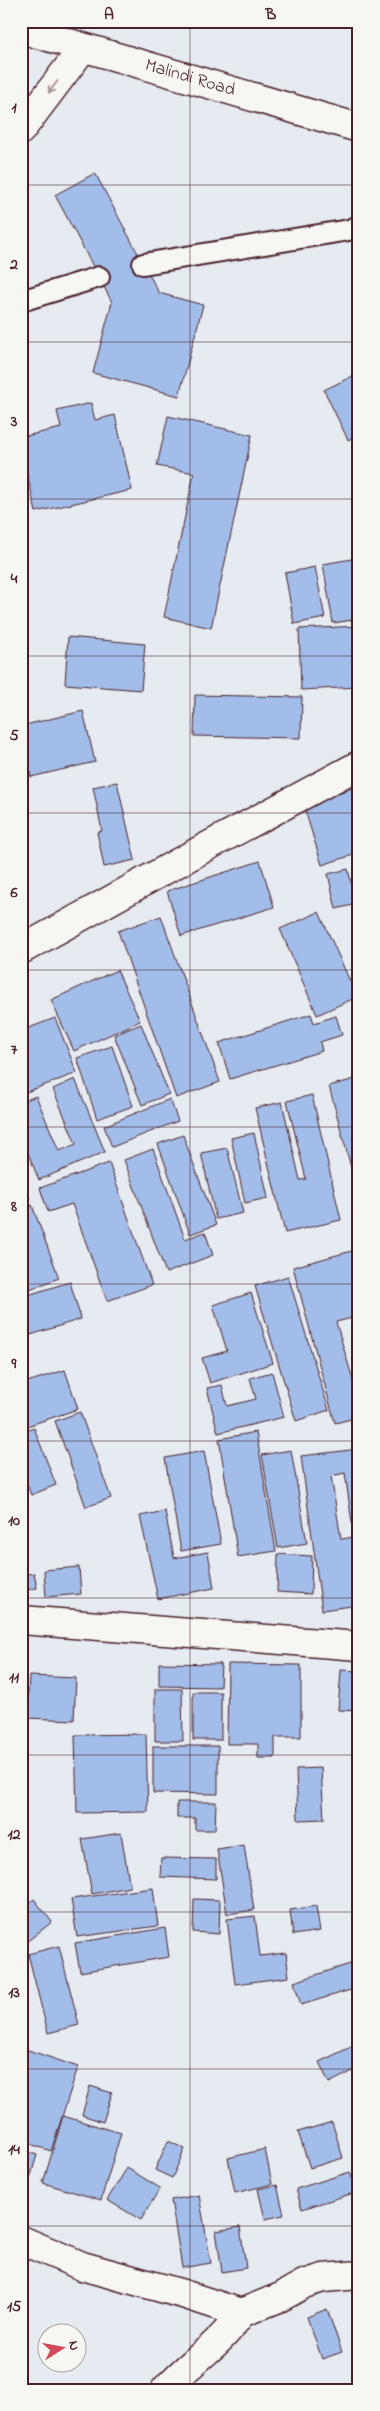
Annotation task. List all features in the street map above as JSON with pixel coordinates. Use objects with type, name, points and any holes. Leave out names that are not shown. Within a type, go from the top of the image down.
[{"type":"main road","name":"Malindi Road","points":[[21,29],[359,128]]},
{"type":"main road","points":[[21,130],[83,48]]},
{"type":"main road","points":[[21,950],[359,765]]},
{"type":"main road","points":[[21,1620],[359,1646]]},
{"type":"main road","points":[[21,2240],[82,2266],[183,2294],[240,2313]]},
{"type":"main road","points":[[165,2390],[181,2371],[229,2332],[240,2313],[281,2297],[304,2284],[323,2278],[359,2275]]},
{"type":"lane","points":[[143,264],[349,230],[359,226]]},
{"type":"lane","points":[[21,301],[99,277]]},
{"type":"building","points":[[95,173],[159,293],[203,305],[179,396],[93,373],[112,302],[55,195]]},
{"type":"building","points":[[359,373],[359,434],[348,440],[324,390]]},
{"type":"building","points":[[91,403],[95,420],[115,415],[132,490],[36,512],[21,448],[21,437],[61,428],[57,411]]},
{"type":"building","points":[[168,416],[252,435],[211,628],[164,617],[194,473],[157,466]]},
{"type":"building","points":[[352,559],[359,619],[333,623],[323,564]]},
{"type":"building","points":[[315,567],[325,618],[294,624],[285,573]]},
{"type":"building","points":[[359,626],[359,687],[301,690],[299,629]]},
{"type":"building","points":[[68,637],[145,644],[141,690],[65,684]]},
{"type":"building","points":[[195,695],[302,697],[301,738],[194,736]]},
{"type":"building","points":[[83,711],[95,762],[31,777],[21,726]]},
{"type":"building","points":[[117,782],[135,860],[104,867],[97,832],[102,831],[93,787]]},
{"type":"building","points":[[359,786],[359,853],[322,865],[303,804]]},
{"type":"building","points":[[260,861],[274,907],[181,936],[167,891]]},
{"type":"building","points":[[348,869],[356,904],[336,909],[328,874]]},
{"type":"building","points":[[319,912],[357,997],[317,1015],[280,929]]},
{"type":"building","points":[[161,916],[220,1082],[176,1098],[118,931]]},
{"type":"building","points":[[117,970],[140,1021],[74,1051],[51,1000]]},
{"type":"building","points":[[311,1014],[314,1023],[336,1016],[342,1035],[320,1042],[322,1051],[230,1079],[219,1043]]},
{"type":"building","points":[[55,1018],[77,1073],[21,1094],[21,1031]]},
{"type":"building","points":[[141,1024],[169,1094],[142,1105],[114,1035]]},
{"type":"building","points":[[112,1046],[133,1106],[97,1119],[77,1058]]},
{"type":"building","points":[[359,1078],[359,1197],[329,1086]]},
{"type":"building","points":[[75,1079],[105,1152],[39,1180],[21,1136],[21,1102],[36,1096],[59,1151],[76,1144],[53,1089]]},
{"type":"building","points":[[312,1095],[341,1220],[285,1233],[255,1108],[282,1102],[300,1180],[306,1179],[287,1101]]},
{"type":"building","points":[[170,1099],[178,1121],[112,1147],[104,1126]]},
{"type":"building","points":[[254,1133],[268,1198],[245,1203],[231,1138]]},
{"type":"building","points":[[183,1135],[216,1225],[190,1234],[158,1144]]},
{"type":"building","points":[[227,1148],[243,1213],[216,1219],[201,1153]]},
{"type":"building","points":[[153,1149],[185,1239],[205,1232],[213,1255],[166,1273],[124,1160]]},
{"type":"building","points":[[109,1163],[152,1285],[107,1301],[72,1204],[48,1212],[40,1188]]},
{"type":"building","points":[[21,1176],[30,1199],[21,1202]]},
{"type":"building","points":[[32,1205],[59,1278],[30,1289],[21,1266],[21,1209]]},
{"type":"building","points":[[359,1249],[359,1342],[352,1318],[336,1322],[357,1394],[359,1393],[359,1417],[335,1423],[293,1267]]},
{"type":"building","points":[[288,1276],[329,1410],[296,1421],[255,1286]]},
{"type":"building","points":[[70,1282],[81,1319],[21,1338],[21,1297]]},
{"type":"building","points":[[251,1293],[273,1363],[210,1383],[202,1358],[227,1351],[213,1305]]},
{"type":"building","points":[[65,1370],[78,1409],[21,1428],[21,1384]]},
{"type":"building","points":[[272,1372],[284,1417],[218,1433],[207,1388],[222,1385],[227,1406],[256,1399],[250,1378]]},
{"type":"building","points":[[80,1412],[111,1498],[86,1507],[55,1421]]},
{"type":"building","points":[[34,1428],[56,1485],[31,1495],[21,1469],[21,1433]]},
{"type":"building","points":[[256,1432],[276,1551],[238,1557],[219,1439]]},
{"type":"building","points":[[359,1449],[359,1605],[322,1610],[301,1456]],"holes":[[[345,1473],[354,1537],[341,1539],[331,1476]]]},
{"type":"building","points":[[291,1450],[307,1543],[278,1548],[262,1455]]},
{"type":"building","points":[[204,1451],[221,1544],[181,1551],[165,1458]]},
{"type":"building","points":[[165,1511],[174,1558],[208,1552],[214,1588],[158,1599],[140,1516]]},
{"type":"building","points":[[278,1554],[312,1556],[311,1594],[277,1592]]},
{"type":"building","points":[[79,1567],[81,1594],[46,1597],[44,1570]]},
{"type":"building","points":[[34,1573],[37,1588],[21,1591],[21,1575]]},
{"type":"building","points":[[159,1663],[221,1664],[220,1687],[159,1686]]},
{"type":"building","points":[[228,1664],[301,1665],[301,1737],[275,1737],[275,1758],[258,1758],[258,1744],[227,1744]]},
{"type":"building","points":[[341,1670],[359,1671],[359,1711],[338,1710]]},
{"type":"building","points":[[29,1676],[76,1678],[74,1720],[27,1718]]},
{"type":"building","points":[[155,1689],[182,1689],[183,1741],[155,1741]]},
{"type":"building","points":[[193,1692],[221,1692],[221,1740],[193,1740]]},
{"type":"building","points":[[146,1734],[148,1812],[77,1813],[75,1735]]},
{"type":"building","points":[[153,1746],[218,1746],[218,1794],[153,1793]]},
{"type":"building","points":[[321,1768],[324,1819],[298,1820],[296,1769]]},
{"type":"building","points":[[177,1802],[216,1802],[215,1830],[195,1830],[195,1818],[177,1818]]},
{"type":"building","points":[[121,1833],[130,1887],[92,1894],[82,1839]]},
{"type":"building","points":[[244,1845],[254,1910],[227,1914],[217,1849]]},
{"type":"building","points":[[161,1858],[216,1859],[216,1879],[160,1877]]},
{"type":"building","points":[[153,1888],[158,1926],[77,1937],[71,1899]]},
{"type":"building","points":[[34,1899],[52,1922],[21,1946],[21,1910]]},
{"type":"building","points":[[194,1899],[220,1900],[219,1934],[193,1932]]},
{"type":"building","points":[[316,1906],[320,1931],[293,1935],[290,1910]]},
{"type":"building","points":[[255,1916],[260,1956],[286,1953],[289,1977],[235,1984],[227,1919]]},
{"type":"building","points":[[165,1928],[169,1957],[80,1972],[75,1943]]},
{"type":"building","points":[[59,1946],[79,2025],[48,2033],[28,1954]]},
{"type":"building","points":[[350,1964],[357,1988],[301,2005],[294,1982]]},
{"type":"building","points":[[359,2043],[359,2068],[329,2083],[319,2062]]},
{"type":"building","points":[[25,2049],[78,2067],[51,2151],[21,2141],[21,2059]]},
{"type":"building","points":[[90,2086],[112,2093],[103,2122],[82,2115]]},
{"type":"building","points":[[63,2116],[121,2133],[101,2200],[43,2183]]},
{"type":"building","points":[[332,2122],[343,2158],[310,2168],[298,2132]]},
{"type":"building","points":[[168,2141],[185,2149],[172,2178],[155,2170]]},
{"type":"building","points":[[265,2149],[272,2184],[235,2193],[228,2158]]},
{"type":"building","points":[[21,2150],[37,2155],[24,2199],[21,2199]]},
{"type":"building","points":[[127,2168],[160,2188],[141,2220],[107,2200]]},
{"type":"building","points":[[350,2172],[357,2192],[302,2209],[296,2189]]},
{"type":"building","points":[[277,2185],[284,2215],[265,2219],[258,2189]]},
{"type":"building","points":[[199,2195],[211,2263],[182,2268],[171,2200]]},
{"type":"building","points":[[240,2227],[246,2268],[222,2272],[216,2231]]},
{"type":"building","points":[[327,2309],[342,2352],[322,2359],[307,2317]]},
{"type":"building","points":[[357,2386],[357,2390],[272,2390],[272,2388]]}]
